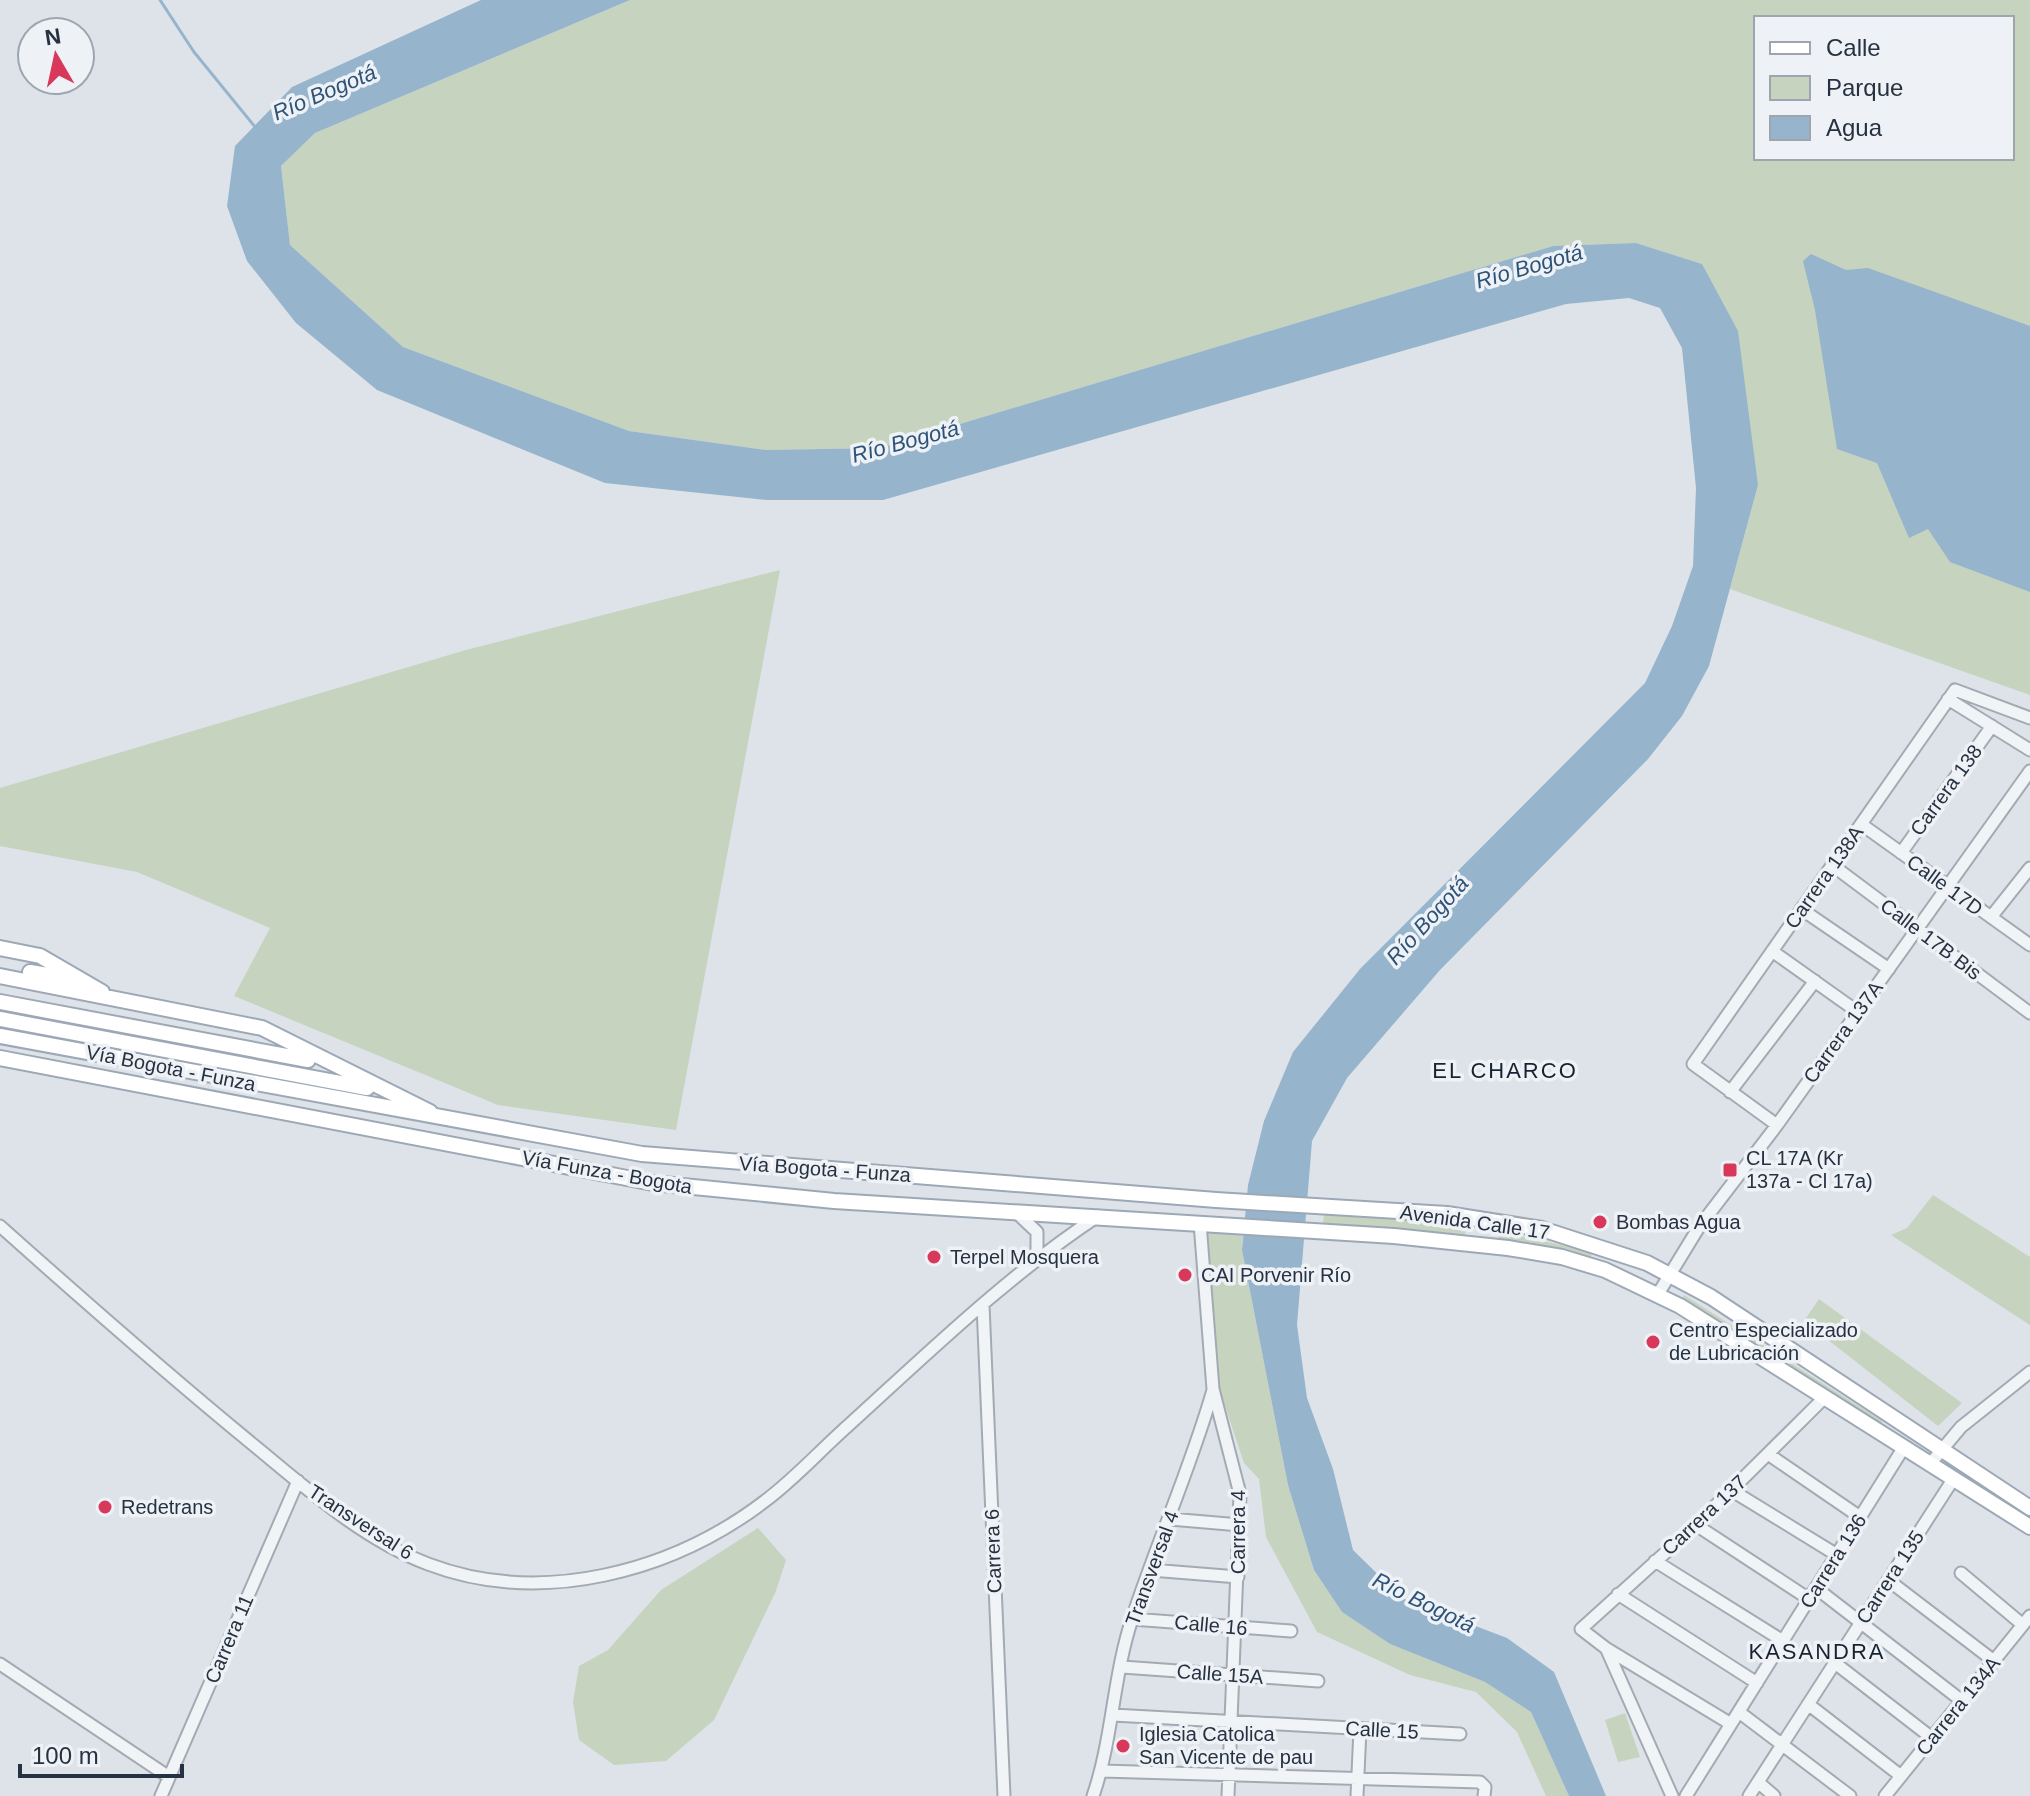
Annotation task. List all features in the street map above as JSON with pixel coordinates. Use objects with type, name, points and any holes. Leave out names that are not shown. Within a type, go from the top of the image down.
[{"type":"main road","name":"Vía Bogota - Funza","points":[[0,948],[40,956],[109,997]]},
{"type":"main road","name":"Vía Bogota - Funza","points":[[0,957],[39,964],[85,982]]},
{"type":"main road","name":"Vía Bogota - Funza","points":[[0,966],[85,982]]},
{"type":"main road","name":"Vía Bogota - Funza","points":[[0,976],[245,1022],[437,1115]]},
{"type":"main road","name":"Vía Bogota - Funza","points":[[0,985],[276,1036]]},
{"type":"main road","name":"Vía Bogota - Funza","points":[[0,994],[299,1049]]},
{"type":"main road","name":"Vía Bogota - Funza","points":[[0,1002],[328,1063]]},
{"type":"main road","name":"Vía Bogota - Funza","points":[[0,1010],[353,1076]]},
{"type":"main road","name":"Vía Bogota - Funza","points":[[0,1019],[387,1092]]},
{"type":"main road","name":"Vía Bogota - Funza","points":[[0,1028],[419,1107]]},
{"type":"main road","name":"Vía Bogota - Funza","points":[[0,1036],[642,1154],[1323,1206]]},
{"type":"main road","name":"Vía Funza - Bogota","points":[[0,1058],[653,1183],[726,1191],[1222,1224]]},
{"type":"main road","points":[[726,1191],[730,1163]]},
{"type":"main road","name":"Avenida Calle 17","points":[[1323,1206],[1489,1220],[1542,1229],[1600,1246],[1670,1273],[1752,1321],[1940,1451],[2030,1508]]},
{"type":"main road","points":[[1486,1245],[1489,1220]]},
{"type":"main road","name":"Avenida Calle 17","points":[[1222,1224],[1486,1245],[1583,1263],[1658,1294],[2030,1527]]},
{"type":"street","points":[[1952,695],[2030,718]]},
{"type":"street","points":[[1952,695],[1992,726],[2029,748]]},
{"type":"street","name":"Carrera 138A","points":[[1730,1092],[1693,1064],[1952,695]]},
{"type":"street","name":"Carrera 138","points":[[1901,853],[1992,726]]},
{"type":"street","name":"Carrera 137A","points":[[1658,1294],[1699,1227],[1777,1125],[2030,771]]},
{"type":"street","name":"Calle 17D","points":[[1861,824],[2030,945]]},
{"type":"street","name":"Calle 17B Bis","points":[[1832,865],[2030,1013]]},
{"type":"street","points":[[1991,917],[2030,868]]},
{"type":"street","points":[[1801,909],[1889,969]]},
{"type":"street","points":[[1772,951],[1858,1012]]},
{"type":"street","points":[[1777,1125],[1730,1092],[1815,981]]},
{"type":"street","points":[[1012,1211],[1028,1219],[1037,1232],[1037,1256]]},
{"type":"street","name":"Transversal 6","points":[[0,1226],[163,1371],[298,1481],[382,1541],[427,1564],[454,1572],[534,1581],[568,1580],[632,1569],[697,1544],[763,1502],[1037,1256],[1098,1216]]},
{"type":"street","name":"Carrera 4","points":[[1200,1223],[1213,1389],[1237,1471],[1240,1525],[1228,1796]]},
{"type":"street","name":"Carrera 6","points":[[983,1305],[1004,1796]]},
{"type":"street","points":[[1930,1464],[1961,1427],[2030,1372]]},
{"type":"street","name":"Transversal 4","points":[[1093,1796],[1102,1771],[1132,1619],[1170,1519],[1213,1389]]},
{"type":"street","name":"Carrera 137","points":[[1607,1649],[1581,1631],[1696,1525],[1825,1397]]},
{"type":"street","name":"Carrera 136","points":[[1686,1796],[1904,1447]]},
{"type":"street","points":[[1768,1454],[1860,1517]]},
{"type":"street","name":"Carrera 135","points":[[1749,1796],[1954,1478]]},
{"type":"street","name":"Carrera 11","points":[[161,1796],[298,1481]]},
{"type":"street","points":[[1731,1490],[1837,1555]]},
{"type":"street","points":[[1170,1519],[1240,1525]]},
{"type":"street","points":[[1696,1525],[1809,1599]]},
{"type":"street","points":[[1655,1561],[1783,1641]]},
{"type":"street","points":[[1151,1570],[1238,1577]]},
{"type":"street","points":[[1961,1573],[2027,1620]]},
{"type":"street","points":[[1888,1580],[1994,1661]]},
{"type":"street","points":[[1816,1588],[1962,1701]]},
{"type":"street","points":[[1618,1594],[1757,1683]]},
{"type":"street","name":"Calle 16","points":[[1132,1619],[1291,1631]]},
{"type":"street","name":"Carrera 134A","points":[[1885,1796],[2027,1620]]},
{"type":"street","points":[[1607,1649],[1731,1724]]},
{"type":"street","points":[[1607,1649],[1672,1796]]},
{"type":"street","points":[[1835,1663],[1932,1738]]},
{"type":"street","points":[[0,1664],[169,1777]]},
{"type":"street","name":"Calle 15A","points":[[1122,1667],[1318,1681]]},
{"type":"street","points":[[1808,1704],[1901,1776]]},
{"type":"street","points":[[1739,1712],[1850,1796]]},
{"type":"street","name":"Calle 15","points":[[1113,1715],[1460,1734]]},
{"type":"street","points":[[1357,1796],[1360,1729]]},
{"type":"street","points":[[1102,1771],[1358,1778],[1484,1790]]},
{"type":"street","points":[[1758,1782],[1774,1796]]},
{"type":"green space","points":[[630,0],[2030,0],[2030,695],[1730,589],[1758,485],[1702,264],[1636,243],[1553,246],[880,448],[766,450],[629,431],[403,347],[290,245],[281,166],[315,133]]},
{"type":"green space","points":[[780,570],[676,1130],[498,1105],[234,996],[270,928],[137,872],[0,846],[0,788],[466,650]]},
{"type":"green space","points":[[1933,1195],[2030,1257],[2030,1325],[1891,1235],[1907,1228]]},
{"type":"green space","points":[[1324,1213],[1467,1224],[1465,1234],[1323,1224]]},
{"type":"green space","points":[[1207,1231],[1243,1233],[1242,1250],[1288,1485],[1314,1570],[1342,1612],[1390,1644],[1485,1682],[1531,1712],[1569,1796],[1546,1796],[1517,1732],[1476,1692],[1410,1675],[1317,1632],[1266,1537],[1259,1479],[1244,1463],[1218,1385]]},
{"type":"green space","points":[[1500,1231],[1592,1252],[1591,1257],[1533,1243],[1498,1239]]},
{"type":"green space","points":[[1684,1295],[1882,1421],[1880,1426],[1679,1303]]},
{"type":"green space","points":[[1819,1299],[1962,1403],[1938,1426],[1804,1321]]},
{"type":"green space","points":[[758,1528],[786,1560],[776,1591],[714,1720],[666,1761],[614,1765],[579,1740],[573,1702],[579,1666],[608,1650],[661,1590]]},
{"type":"green space","points":[[1625,1713],[1640,1757],[1618,1762],[1605,1720]]},
{"type":"water","name":"Río Bogotá","points":[[481,0],[630,0],[315,133],[281,166],[290,245],[403,347],[629,431],[766,450],[880,448],[1553,246],[1636,243],[1702,264],[1738,331],[1758,485],[1709,666],[1682,716],[1648,759],[1440,970],[1347,1078],[1312,1141],[1297,1325],[1307,1398],[1333,1469],[1353,1550],[1402,1598],[1507,1638],[1554,1672],[1606,1796],[1569,1796],[1531,1712],[1485,1682],[1390,1644],[1342,1612],[1314,1570],[1288,1485],[1242,1250],[1248,1185],[1264,1121],[1293,1052],[1360,969],[1645,683],[1672,626],[1693,566],[1696,488],[1682,348],[1660,308],[1629,298],[1566,304],[883,500],[767,500],[605,483],[377,390],[296,323],[247,261],[227,206],[235,146],[292,87]]},
{"type":"water","points":[[1811,254],[1846,270],[1868,268],[2030,326],[2030,592],[1950,562],[1928,529],[1909,538],[1877,463],[1837,449],[1815,310],[1803,261]]},
{"type":"waterway","points":[[160,0],[194,52],[256,128]]},
{"type":"place","name":"CL 17A (Kr 137a - Cl 17a)","points":[[1730,1170]]},
{"type":"place","name":"Bombas Agua","points":[[1600,1222]]},
{"type":"place","name":"Terpel Mosquera","points":[[934,1257]]},
{"type":"place","name":"CAI Porvenir Río","points":[[1185,1275]]},
{"type":"place","name":"Centro Especializado de Lubricación","points":[[1653,1342]]},
{"type":"place","name":"Redetrans","points":[[105,1507]]},
{"type":"place","name":"Iglesia Catolica San Vicente de pau","points":[[1123,1746]]},
{"type":"district","name":"EL CHARCO","points":[[1505,1070]]},
{"type":"district","name":"KASANDRA","points":[[1817,1651]]}]
